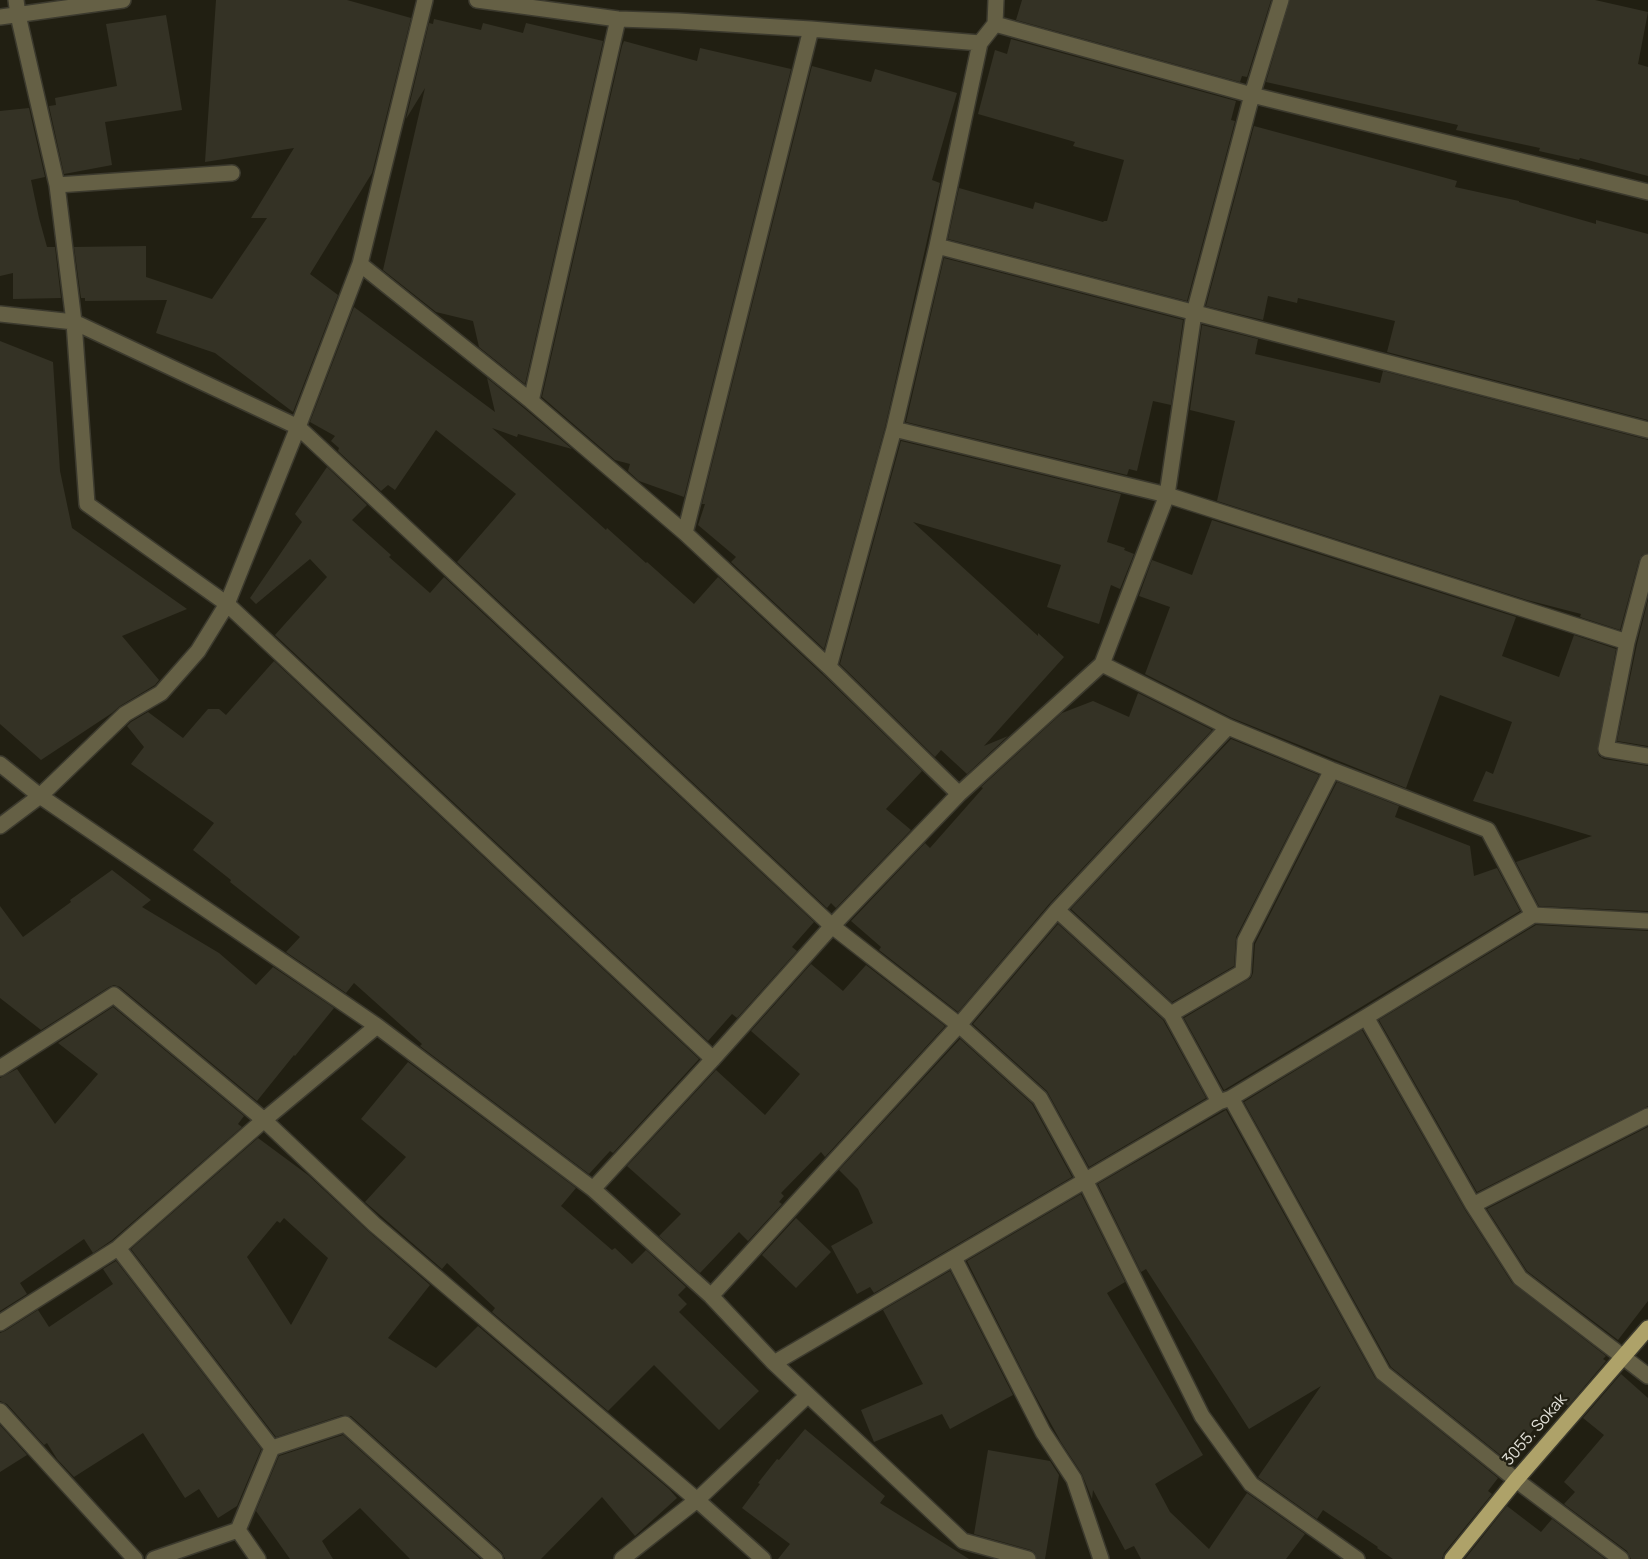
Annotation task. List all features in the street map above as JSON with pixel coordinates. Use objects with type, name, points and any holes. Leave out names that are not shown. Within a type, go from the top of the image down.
[{"type":"main road","name":"3055. Sokak","points":[[1452,1559],[1516,1480],[1648,1328]]},
{"type":"street","points":[[0,17],[17,7],[123,0]]},
{"type":"street","points":[[0,826],[40,796],[125,714],[161,693],[198,651],[227,604],[360,264],[425,0]]},
{"type":"street","points":[[477,0],[618,19],[811,29],[980,43]]},
{"type":"street","points":[[829,667],[894,429],[937,246],[980,43],[995,24],[996,0]]},
{"type":"street","points":[[593,1189],[832,926],[960,794],[1102,664],[1167,495],[1194,313],[1252,95],[1281,0]]},
{"type":"street","points":[[17,7],[57,185],[74,322],[87,504],[227,604],[713,1059]]},
{"type":"street","points":[[531,401],[618,19]]},
{"type":"street","points":[[995,24],[1252,95],[1648,192]]},
{"type":"street","points":[[685,533],[811,29]]},
{"type":"street","points":[[57,185],[232,173]]},
{"type":"street","points":[[937,246],[1648,430]]},
{"type":"street","points":[[360,264],[531,401],[685,533],[829,667],[960,794]]},
{"type":"street","points":[[0,314],[74,322],[298,427],[832,926],[959,1025],[1040,1098],[1085,1180],[1202,1416],[1251,1484],[1357,1559]]},
{"type":"street","points":[[894,429],[1167,495],[1627,642]]},
{"type":"street","points":[[1648,562],[1627,642],[1606,749],[1648,756]]},
{"type":"street","points":[[1102,664],[1228,727],[1488,830],[1533,915]]},
{"type":"street","points":[[711,1296],[959,1025],[1058,910],[1228,727]]},
{"type":"street","points":[[0,764],[40,796],[377,1026],[593,1189],[711,1296],[774,1363],[963,1541],[1028,1559]]},
{"type":"street","points":[[1171,1014],[1243,972],[1245,941],[1332,770]]},
{"type":"street","points":[[1058,910],[1171,1014],[1225,1100],[1383,1373],[1516,1480],[1621,1559]]},
{"type":"street","points":[[774,1363],[1366,1017],[1533,915],[1648,921]]},
{"type":"street","points":[[0,1068],[114,995],[264,1120],[374,1224],[763,1559]]},
{"type":"street","points":[[1366,1017],[1473,1205],[1520,1278],[1648,1376]]},
{"type":"street","points":[[0,1323],[118,1248],[264,1120],[377,1026]]},
{"type":"street","points":[[1473,1205],[1648,1116]]},
{"type":"street","points":[[118,1248],[272,1448]]},
{"type":"street","points":[[954,1258],[1044,1432],[1074,1479],[1101,1559]]},
{"type":"street","points":[[622,1559],[697,1500],[808,1395]]},
{"type":"street","points":[[0,1411],[135,1559]]},
{"type":"street","points":[[154,1559],[238,1530],[272,1448],[345,1424],[495,1559]]},
{"type":"street","points":[[238,1530],[258,1559]]},
{"type":"building","points":[[216,0],[347,0],[411,18],[372,173],[310,274],[338,295],[293,412],[215,353],[156,333],[167,300],[85,301],[85,298],[81,298],[74,247],[146,246],[146,277],[212,299],[267,218],[251,218],[294,148],[205,162]]},
{"type":"building","points":[[1022,0],[1271,0],[1247,77],[1242,76],[1240,82],[1016,20]]},
{"type":"building","points":[[1290,0],[1595,0],[1648,12],[1638,64],[1648,67],[1648,176],[1580,158],[1579,160],[1539,151],[1540,148],[1456,130],[1458,125],[1266,82]]},
{"type":"building","points":[[166,15],[182,110],[105,122],[112,165],[64,174],[49,106],[56,105],[55,98],[117,86],[106,24]]},
{"type":"building","points":[[434,19],[481,30],[483,23],[523,33],[526,23],[603,41],[525,384],[479,347],[473,321],[436,312],[383,270],[425,88],[406,119],[429,23],[433,24]]},
{"type":"building","points":[[1011,39],[1236,101],[1231,120],[1235,121],[1187,301],[948,239],[959,188],[1033,209],[1035,202],[1103,222],[1107,221],[1124,160],[1073,146],[1075,142],[978,114],[995,50],[1007,54]]},
{"type":"building","points":[[624,41],[697,61],[700,48],[791,69],[684,497],[639,481],[628,471],[630,464],[615,460],[542,397]]},
{"type":"building","points":[[812,66],[871,82],[875,69],[957,93],[932,180],[940,183],[885,427],[824,649],[731,562],[736,557],[698,525]]},
{"type":"building","points":[[29,108],[45,177],[31,180],[47,247],[55,247],[61,298],[13,299],[13,273],[0,276],[0,111]]},
{"type":"building","points":[[1254,126],[1457,181],[1455,187],[1519,201],[1596,224],[1596,220],[1648,234],[1648,420],[1387,352],[1395,321],[1298,298],[1297,303],[1268,296],[1263,320],[1206,306]]},
{"type":"building","points":[[944,258],[1183,320],[1171,405],[1153,401],[1137,471],[1129,469],[1127,475],[906,422]]},
{"type":"building","points":[[354,307],[495,412],[487,378],[525,409],[572,449],[518,434],[517,437],[492,428],[606,530],[607,528],[694,604],[718,577],[922,771],[886,809],[911,830],[836,908],[831,903],[827,908],[457,562],[516,494],[436,430],[395,490],[388,485],[381,491],[338,451],[339,448],[331,441],[335,436],[310,422]]},
{"type":"building","points":[[1202,325],[1258,339],[1255,354],[1380,383],[1383,371],[1648,440],[1648,553],[1642,555],[1639,560],[1620,630],[1580,617],[1581,614],[1527,600],[1217,501],[1235,421],[1190,410]]},
{"type":"building","points":[[0,341],[53,362],[60,471],[72,528],[187,609],[122,636],[159,680],[155,685],[41,760],[0,724]]},
{"type":"building","points":[[901,441],[1121,494],[1107,542],[1125,548],[1124,550],[1134,554],[1120,589],[1111,585],[1099,624],[1047,607],[1061,565],[913,522],[1064,657],[984,746],[1008,736],[967,774],[941,750],[935,757],[840,664]]},
{"type":"building","points":[[327,467],[367,505],[352,520],[391,555],[389,557],[430,593],[444,577],[814,922],[792,947],[797,951],[737,1018],[732,1014],[708,1041],[275,635],[327,577],[310,559],[256,604],[250,598],[302,522],[295,514]]},
{"type":"building","points":[[1212,520],[1516,617],[1502,656],[1559,677],[1574,635],[1616,649],[1597,752],[1604,759],[1648,766],[1648,911],[1539,906],[1516,862],[1592,836],[1473,801],[1486,771],[1493,774],[1512,722],[1440,695],[1406,788],[1232,718],[1145,674],[1170,607],[1139,596],[1152,560],[1192,575]]},
{"type":"building","points":[[1648,600],[1648,746],[1617,741]]},
{"type":"building","points":[[274,661],[699,1059],[613,1153],[610,1151],[589,1174],[420,1046],[422,1044],[354,983],[346,993],[286,952],[300,937],[193,850],[214,823],[131,764],[144,747],[127,726],[131,722],[148,712],[183,738],[208,709],[219,709],[226,715]]},
{"type":"building","points":[[1138,693],[1212,730],[1050,903],[958,1012],[879,950],[881,947],[851,921],[925,843],[930,848],[983,788],[981,787],[1062,713],[1093,701],[1129,717]]},
{"type":"building","points":[[1231,739],[1319,775],[1236,937],[1234,966],[1172,1002],[1071,909]]},
{"type":"building","points":[[1337,782],[1399,806],[1395,817],[1470,846],[1474,876],[1497,868],[1520,911],[1224,1090],[1184,1018],[1251,978],[1255,944]]},
{"type":"building","points":[[112,870],[151,900],[142,907],[219,953],[256,985],[273,967],[334,1008],[257,1101],[120,987],[114,985],[109,987],[41,1030],[0,998],[0,906],[23,937]]},
{"type":"building","points":[[1058,924],[1163,1020],[1206,1098],[1089,1167],[1047,1091],[973,1024]]},
{"type":"building","points":[[1536,925],[1648,931],[1648,1106],[1477,1192],[1379,1020]]},
{"type":"building","points":[[811,964],[843,991],[866,965],[945,1026],[825,1157],[821,1152],[781,1193],[784,1196],[779,1202],[782,1204],[748,1241],[739,1232],[700,1273],[659,1236],[681,1214],[627,1166],[716,1070],[765,1115],[800,1074],[751,1031]]},
{"type":"building","points":[[113,1007],[244,1116],[238,1124],[242,1127],[112,1240],[93,1253],[84,1239],[20,1283],[27,1294],[0,1311],[0,1078],[17,1069],[55,1124],[98,1074],[58,1043]]},
{"type":"building","points":[[1362,1030],[1465,1210],[1512,1283],[1606,1356],[1603,1359],[1606,1361],[1568,1406],[1558,1397],[1509,1462],[1391,1367],[1244,1102]]},
{"type":"building","points":[[960,1039],[1032,1104],[1072,1177],[874,1293],[870,1287],[857,1294],[831,1246],[873,1223],[858,1189],[839,1170]]},
{"type":"building","points":[[408,1062],[576,1188],[561,1206],[612,1250],[615,1248],[632,1264],[646,1250],[686,1287],[678,1295],[687,1304],[679,1312],[759,1391],[719,1430],[654,1365],[608,1411],[492,1312],[495,1308],[447,1263],[442,1269],[365,1202],[406,1157],[361,1119]]},
{"type":"building","points":[[1226,1110],[1375,1378],[1498,1478],[1488,1491],[1492,1494],[1444,1553],[1442,1559],[1393,1559],[1323,1510],[1317,1519],[1258,1477],[1321,1386],[1249,1429],[1146,1269],[1141,1272],[1098,1184]]},
{"type":"building","points":[[1648,1127],[1648,1301],[1618,1340],[1527,1271],[1487,1209]]},
{"type":"building","points":[[258,1138],[308,1175],[430,1285],[388,1338],[436,1368],[478,1326],[677,1498],[635,1536],[602,1497],[541,1559],[505,1559],[502,1552],[351,1416],[342,1415],[276,1437],[131,1249]],"holes":[[[284,1218],[328,1258],[291,1325],[247,1257],[277,1221],[280,1223]]]},
{"type":"building","points":[[1081,1194],[1125,1282],[1107,1293],[1203,1455],[1155,1484],[1170,1512],[1209,1549],[1247,1493],[1305,1534],[1286,1559],[1141,1559],[1134,1546],[1125,1550],[1093,1490],[1092,1499],[1082,1474],[1061,1442],[1030,1386],[967,1261]]},
{"type":"building","points":[[796,1218],[831,1252],[796,1288],[762,1255]]},
{"type":"building","points":[[116,1261],[261,1449],[237,1506],[218,1518],[199,1489],[185,1498],[143,1433],[74,1477],[57,1459],[47,1443],[44,1445],[7,1404],[0,1401],[0,1333],[38,1310],[49,1327],[113,1284],[103,1269]]},
{"type":"building","points":[[950,1271],[1013,1395],[950,1429],[942,1414],[874,1442],[861,1410],[923,1384],[883,1310]]},
{"type":"building","points":[[1621,1374],[1648,1398],[1648,1559],[1631,1559],[1627,1551],[1564,1504],[1575,1492],[1564,1482],[1604,1435],[1583,1418]]},
{"type":"building","points":[[0,1425],[27,1455],[0,1472]]},
{"type":"building","points":[[805,1429],[885,1496],[880,1503],[969,1559],[778,1559],[790,1544],[742,1508],[777,1459],[779,1460]]},
{"type":"building","points":[[343,1435],[480,1559],[410,1559],[360,1508],[322,1541],[333,1559],[290,1559],[256,1511],[279,1456]]},
{"type":"building","points":[[988,1450],[1050,1461],[1059,1475],[1045,1559],[1037,1559],[1031,1550],[974,1534]]},
{"type":"building","points":[[1507,1506],[1541,1532],[1552,1519],[1605,1559],[1465,1559]]}]
